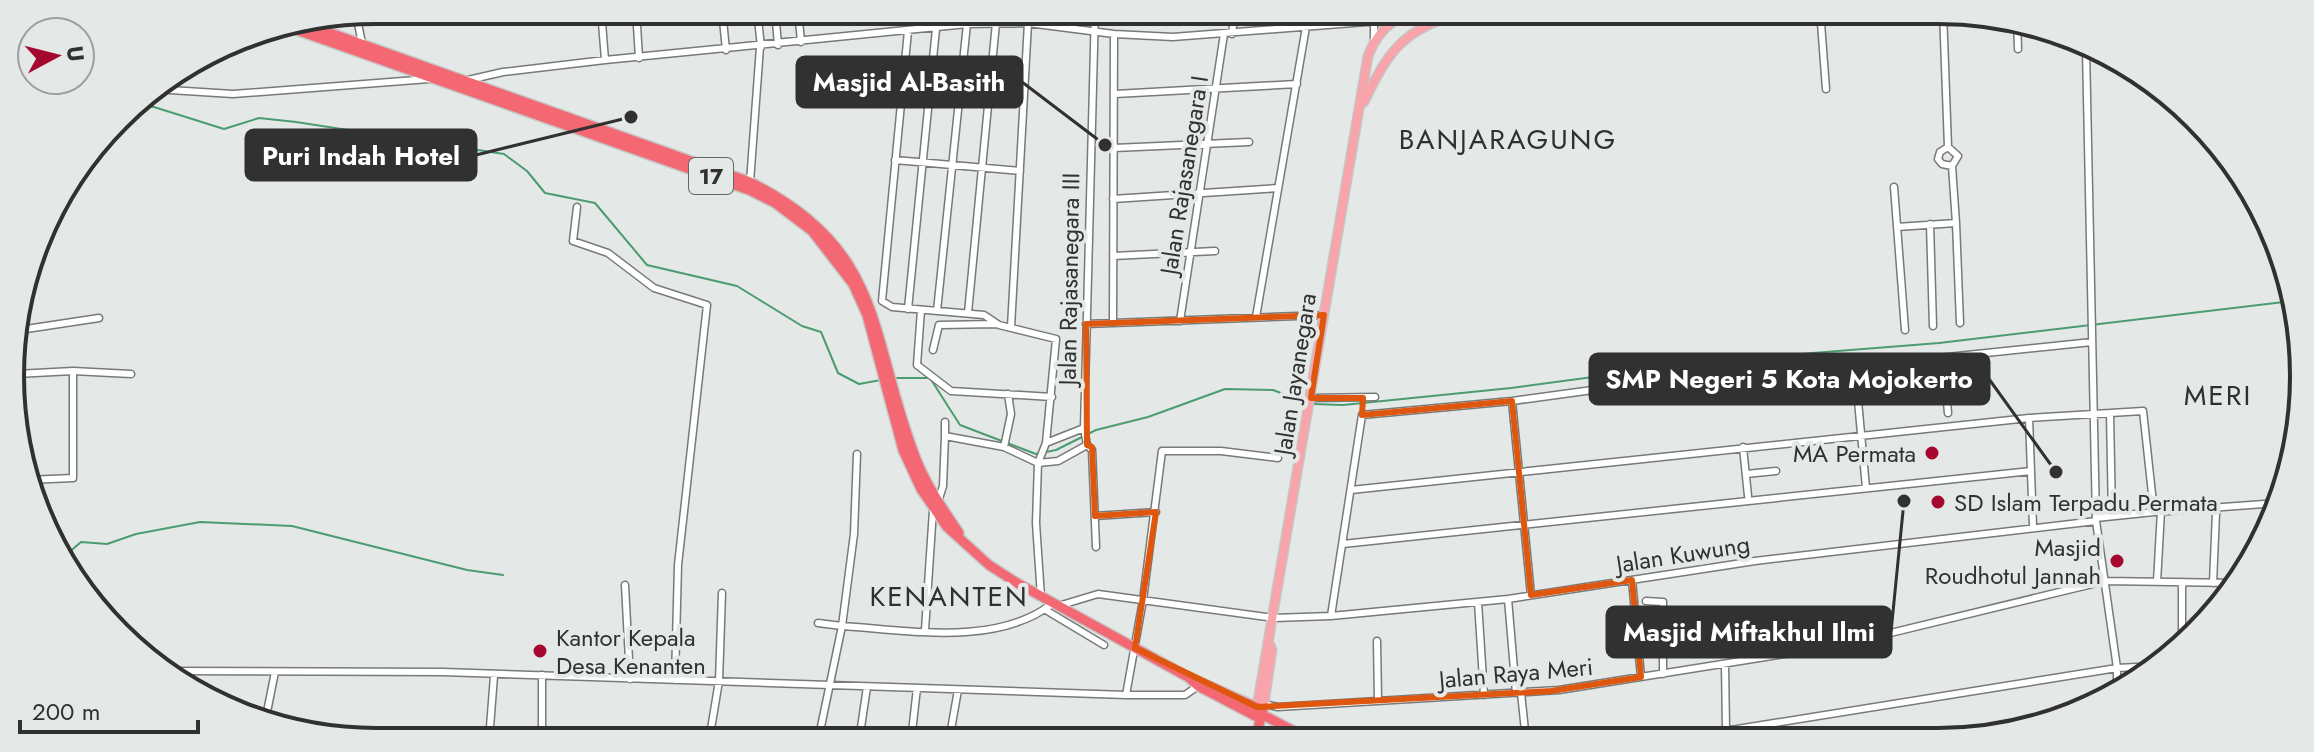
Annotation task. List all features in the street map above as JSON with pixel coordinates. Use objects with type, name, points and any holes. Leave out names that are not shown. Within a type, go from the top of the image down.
[{"type":"highway","name":"17","points":[[319,29],[438,75],[455,86],[749,190],[775,203],[812,231],[844,270],[867,315],[885,367]]},
{"type":"highway","name":"17","points":[[303,32],[438,75],[467,81],[750,182],[800,210],[850,264],[871,304],[891,394],[917,463],[935,506],[963,539],[989,565],[1051,606],[1135,648],[1261,718]]},
{"type":"highway","name":"17","points":[[1186,676],[1198,686],[1284,728]]},
{"type":"main road","name":"Jalan Jayanegara","points":[[1261,718],[1265,649],[1270,645],[1368,56],[1374,42],[1389,24]]},
{"type":"main road","points":[[1419,24],[1419,30]]},
{"type":"main road","name":"Jalan Jayanegara","points":[[1361,109],[1386,56],[1419,30],[1434,24]]},
{"type":"main road","points":[[1368,56],[1378,65],[1382,64]]},
{"type":"street","points":[[602,24],[605,60]]},
{"type":"street","points":[[637,24],[639,58]]},
{"type":"street","points":[[723,24],[726,50]]},
{"type":"street","points":[[750,182],[760,47],[758,24]]},
{"type":"street","points":[[776,24],[778,45]]},
{"type":"street","points":[[799,24],[801,42]]},
{"type":"street","points":[[455,86],[503,72],[967,24],[937,311]]},
{"type":"street","points":[[968,313],[996,24]]},
{"type":"street","points":[[1011,327],[1028,24]]},
{"type":"street","points":[[1036,24],[1114,34],[1232,34],[1346,24]]},
{"type":"street","name":"Jalan Rajasanegara III","points":[[1094,24],[1084,430],[1086,443],[1092,450],[1096,547]]},
{"type":"street","points":[[1232,34],[1233,24]]},
{"type":"street","points":[[1373,24],[1374,42]]},
{"type":"street","points":[[1821,24],[1826,89]]},
{"type":"street","points":[[1943,24],[1948,147]]},
{"type":"street","points":[[358,25],[362,43]]},
{"type":"street","points":[[1256,317],[1306,27]]},
{"type":"street","points":[[908,309],[936,29]]},
{"type":"street","points":[[908,31],[881,296],[888,306],[987,316],[997,324]]},
{"type":"street","points":[[2017,33],[2018,49]]},
{"type":"street","points":[[1113,323],[1114,34]]},
{"type":"street","name":"Jalan Rajasanegara I","points":[[1180,321],[1224,34]]},
{"type":"street","points":[[2086,57],[2096,520],[2117,679]]},
{"type":"street","points":[[171,90],[233,94],[438,75]]},
{"type":"street","points":[[1115,94],[1297,84]]},
{"type":"street","points":[[1114,148],[1249,142]]},
{"type":"street","points":[[1952,166],[1945,166],[1938,159],[1942,149],[1954,148],[1958,156],[1952,166],[1960,323]]},
{"type":"street","points":[[895,160],[1020,171]]},
{"type":"street","points":[[1894,187],[1905,330]]},
{"type":"street","points":[[1113,199],[1197,196],[1278,188]]},
{"type":"street","points":[[577,207],[572,236],[575,242],[608,253],[654,288],[707,305],[677,575],[675,680]]},
{"type":"street","points":[[1897,227],[1956,223]]},
{"type":"street","points":[[1930,224],[1933,326]]},
{"type":"street","points":[[1113,256],[1215,251]]},
{"type":"street","points":[[921,310],[917,365],[951,391],[1052,397]]},
{"type":"street","points":[[1086,324],[1324,315]]},
{"type":"street","points":[[27,329],[99,318]]},
{"type":"street","points":[[933,350],[939,325],[997,324],[1056,339],[1052,397],[1040,461],[1036,515],[1041,597]]},
{"type":"street","points":[[1362,413],[1512,401],[1717,373],[1736,379],[1855,368],[2092,339]]},
{"type":"street","points":[[1943,358],[1948,413]]},
{"type":"street","points":[[1881,365],[1884,397]]},
{"type":"street","points":[[1855,368],[1866,488]]},
{"type":"street","points":[[24,374],[73,371],[131,374]]},
{"type":"street","points":[[40,479],[73,478],[73,371]]},
{"type":"street","points":[[1004,446],[1011,414],[1008,394]]},
{"type":"street","points":[[1311,399],[1363,400],[1375,397]]},
{"type":"street","points":[[1331,616],[1363,400]]},
{"type":"street","points":[[1512,401],[1531,595]]},
{"type":"street","points":[[1351,490],[2029,418],[2144,412],[2157,512],[2157,582]]},
{"type":"street","points":[[2110,413],[2112,516]]},
{"type":"street","points":[[2029,418],[2033,526]]},
{"type":"street","points":[[925,630],[935,506],[943,486],[945,422]]},
{"type":"street","points":[[1045,447],[1084,430]]},
{"type":"street","points":[[945,436],[1004,446],[1040,461],[1058,461],[1086,443]]},
{"type":"street","points":[[1743,447],[1748,496]]},
{"type":"street","points":[[1126,695],[1156,512],[1160,455],[1165,449],[1278,458]]},
{"type":"street","points":[[821,728],[842,626],[854,534],[857,454]]},
{"type":"street","points":[[1746,474],[1776,471]]},
{"type":"street","points":[[1343,544],[2031,471]]},
{"type":"street","name":"Jalan Kuwung","points":[[818,623],[925,630],[995,629],[1051,606],[1098,594],[1274,618],[1331,616],[1508,599],[2112,516],[2266,504]]},
{"type":"street","points":[[1095,516],[1156,512]]},
{"type":"street","points":[[2213,583],[2216,513]]},
{"type":"street","points":[[1632,580],[1641,677]]},
{"type":"street","name":"Jalan Raya Meri","points":[[1261,718],[1378,701],[1518,693],[1725,664],[1854,643],[2105,581],[2222,583]]},
{"type":"street","points":[[2182,582],[2182,630]]},
{"type":"street","points":[[625,585],[630,679]]},
{"type":"street","points":[[711,728],[719,681],[722,593]]},
{"type":"street","points":[[1508,599],[1524,728]]},
{"type":"street","points":[[1646,601],[1663,602],[1663,674]]},
{"type":"street","points":[[1478,602],[1484,695]]},
{"type":"street","points":[[1051,606],[1104,645]]},
{"type":"street","points":[[1377,641],[1378,701]]},
{"type":"street","points":[[1725,664],[1726,728]]},
{"type":"street","points":[[1739,728],[2137,667]]},
{"type":"street","points":[[184,671],[443,672],[1126,695],[1185,695],[1198,686]]},
{"type":"street","points":[[267,710],[275,672]]},
{"type":"street","points":[[542,675],[542,728]]},
{"type":"street","points":[[491,728],[494,676]]},
{"type":"street","points":[[861,728],[867,687]]},
{"type":"street","points":[[912,728],[917,688]]},
{"type":"street","points":[[951,728],[958,690]]},
{"type":"highlighted area","points":[[1324,315],[1311,398],[1363,398],[1362,415],[1512,401],[1531,595],[1632,580],[1641,677],[1551,691],[1257,707],[1135,648],[1156,512],[1095,516],[1092,447],[1087,445],[1086,324]]},
{"type":"waterway","points":[[150,106],[224,129],[259,118],[504,154],[527,171],[545,193],[595,203],[647,265],[737,286],[802,326],[821,332],[838,373],[859,384],[881,380]]},
{"type":"waterway","points":[[1313,404],[1343,405],[1511,388],[1712,361],[1939,343],[2282,302]]},
{"type":"waterway","points":[[895,378],[930,378],[960,425],[1036,454],[1056,450],[1096,430],[1148,417],[1225,389],[1273,390],[1307,403]]},
{"type":"waterway","points":[[70,551],[81,542],[107,544],[136,534],[200,522],[292,526],[467,570],[503,575]]},
{"type":"place","name":"Puri Indah Hotel","points":[[631,117]]},
{"type":"place","name":"Masjid Al-Basith","points":[[1105,145]]},
{"type":"place","name":"MA Permata","points":[[1932,453]]},
{"type":"place","name":"SMP Negeri 5 Kota Mojokerto","points":[[2056,472]]},
{"type":"place","name":"Masjid Miftakhul Ilmi","points":[[1904,501]]},
{"type":"place","name":"SD Islam Terpadu Permata","points":[[1938,502]]},
{"type":"place","name":"Masjid Roudhotul Jannah","points":[[2117,561]]},
{"type":"place","name":"Kantor Kepala Desa Kenanten","points":[[540,651]]},
{"type":"district","name":"BANJARAGUNG","points":[[1508,139]]},
{"type":"district","name":"MERI","points":[[2218,395]]},
{"type":"district","name":"KENANTEN","points":[[949,596]]}]
